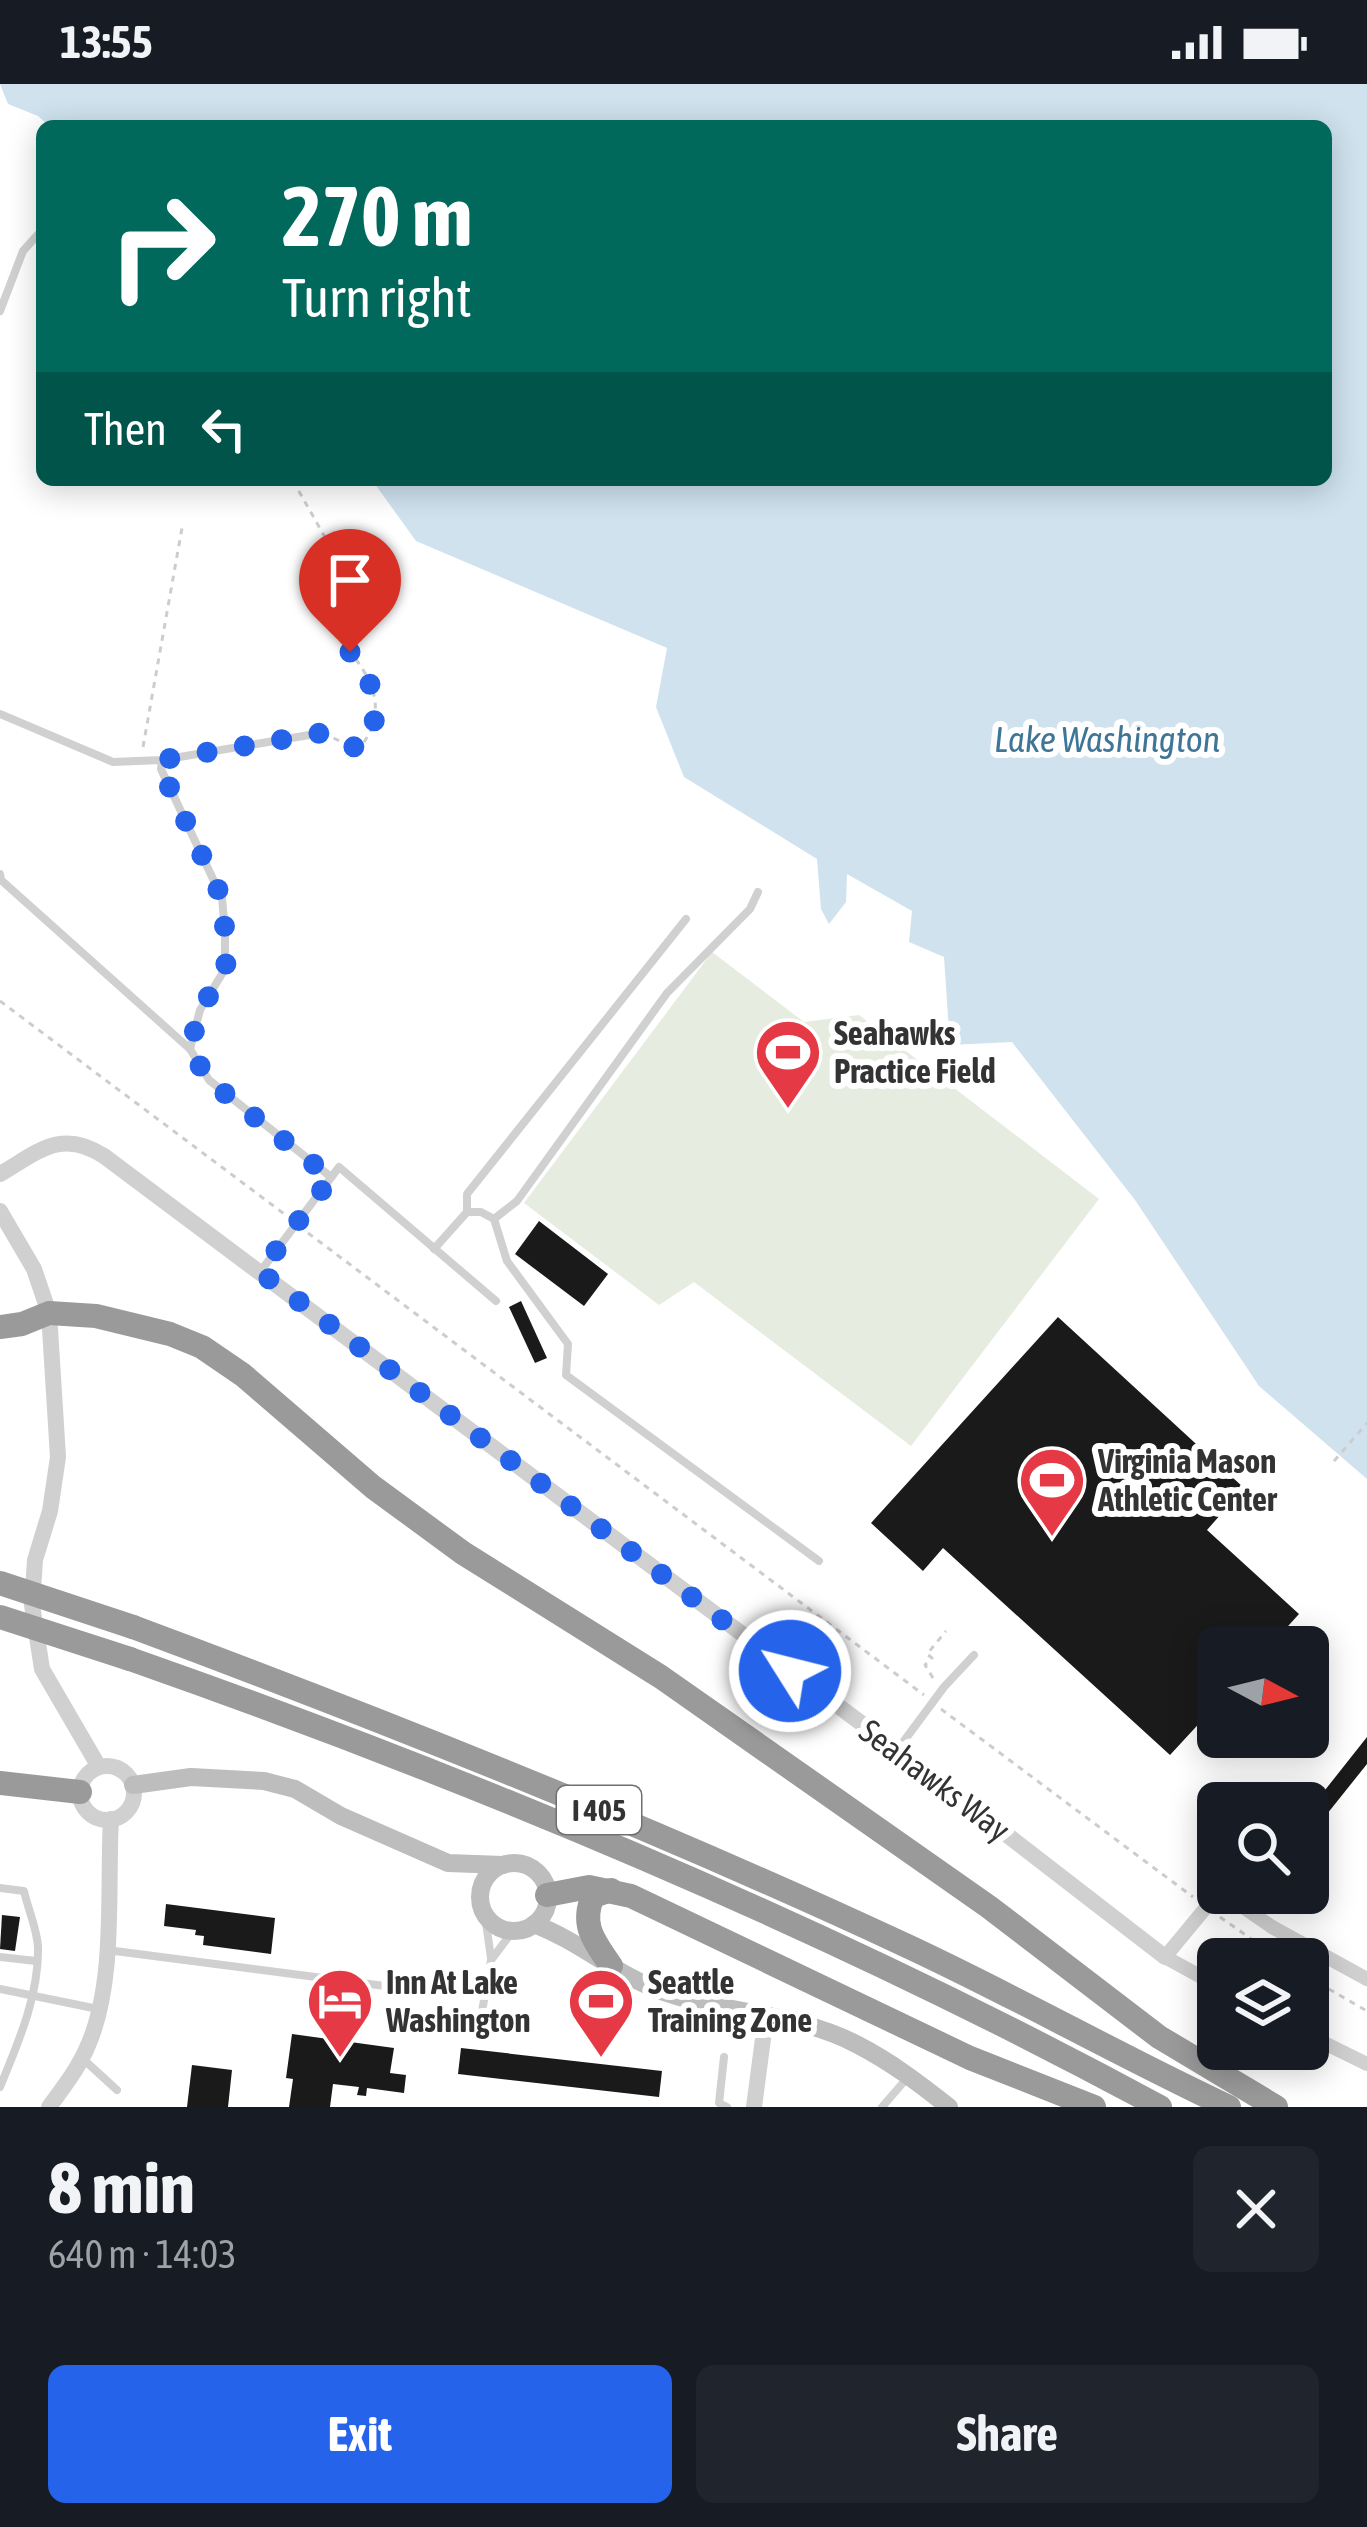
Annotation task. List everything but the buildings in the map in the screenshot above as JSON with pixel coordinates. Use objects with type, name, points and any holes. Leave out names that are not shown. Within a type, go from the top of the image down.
[{"type":"highway","points":[[0,1327],[49,1313],[96,1316],[202,1347],[243,1375],[373,1487],[463,1553],[661,1677],[989,1907],[1159,2037],[1276,2107]]},
{"type":"highway","name":"I 405","points":[[0,1583],[334,1702],[742,1870],[909,1947],[1229,2107]]},
{"type":"highway","name":"I 405","points":[[0,1617],[130,1659],[422,1768],[711,1888],[924,1987],[1160,2107]]},
{"type":"highway","points":[[0,1783],[80,1792]]},
{"type":"highway","points":[[547,1899],[589,1887],[631,1896],[970,2058],[1094,2107]]},
{"type":"highway","points":[[611,1890],[593,1896],[586,1913],[588,1933],[611,1966]]},
{"type":"main road","points":[[133,1785],[191,1777],[264,1781],[295,1789],[341,1816],[448,1863],[523,1864],[545,1885],[547,1899],[573,1939]]},
{"type":"main road","points":[[448,1863],[493,1924],[513,1931],[534,1924],[573,1939],[611,1966],[664,1992],[766,2015],[856,2044],[949,2107]]},
{"type":"main road","points":[[482,1906],[486,1877],[503,1865]]},
{"type":"main road","points":[[534,1924],[547,1899]]},
{"type":"street","name":"Seahawks Way","points":[[0,1174],[46,1147],[78,1143],[104,1156],[1166,1957]]},
{"type":"street","points":[[0,1211],[34,1269],[49,1313],[58,1457],[50,1511],[34,1560],[32,1606],[42,1669],[99,1767]]},
{"type":"street","points":[[99,1767],[116,1767],[133,1785],[127,1811],[111,1820],[93,1816],[82,1802],[85,1776],[99,1767]]},
{"type":"street","points":[[49,2107],[82,2058],[99,2009],[111,1820]]},
{"type":"street","points":[[1197,1974],[1166,1957],[1203,1914]]},
{"type":"street","points":[[1257,1914],[1367,1978]]},
{"type":"street","points":[[754,2107],[766,2015]]},
{"type":"street","points":[[1329,2045],[1367,2064]]},
{"type":"lane","points":[[0,311],[23,251],[36,237]]},
{"type":"lane","points":[[0,714],[113,762],[161,760],[321,733]]},
{"type":"lane","points":[[0,728],[13,719]]},
{"type":"lane","points":[[161,760],[161,769],[222,898],[226,969],[200,1010],[190,1048]]},
{"type":"lane","points":[[0,874],[190,1048],[208,1080],[331,1178]]},
{"type":"lane","points":[[494,1219],[517,1202],[667,993],[750,908],[758,892]]},
{"type":"lane","points":[[434,1249],[466,1212],[467,1194],[686,919]]},
{"type":"lane","points":[[260,1272],[338,1167],[496,1301]]},
{"type":"lane","points":[[466,1212],[481,1212],[494,1219],[507,1261],[568,1344],[566,1375],[819,1561]]},
{"type":"lane","points":[[897,1750],[974,1655]]},
{"type":"lane","points":[[0,1888],[24,1891],[38,1946],[21,2038],[0,2087]]},
{"type":"lane","points":[[480,2023],[491,1960],[482,1906]]},
{"type":"lane","points":[[491,1960],[513,1931]]},
{"type":"lane","points":[[106,1950],[440,1993]]},
{"type":"lane","points":[[0,1957],[36,1961]]},
{"type":"lane","points":[[0,1989],[99,2009]]},
{"type":"lane","points":[[724,2057],[718,2104],[727,2107]]},
{"type":"lane","points":[[82,2058],[117,2090]]},
{"type":"lane","points":[[882,2107],[909,2076]]},
{"type":"path","points":[[296,486],[332,548],[318,615],[375,688],[375,728],[359,749],[321,733]]},
{"type":"path","points":[[140,761],[182,528]]},
{"type":"path","points":[[0,1001],[290,1218]]},
{"type":"path","points":[[306,1231],[923,1694]]},
{"type":"path","points":[[1334,1461],[1367,1423]]},
{"type":"path","points":[[944,1687],[925,1665],[932,1658],[927,1654],[946,1631]]},
{"type":"path","points":[[941,1709],[1194,1899]]},
{"type":"path","points":[[1217,1914],[1251,1938]]},
{"type":"path","points":[[1329,1989],[1367,2012]]},
{"type":"shaded area","name":"Seahawks Practice Field","points":[[712,952],[804,1022],[859,1015],[1099,1199],[911,1446],[694,1282],[659,1305],[524,1203]]},
{"type":"water","name":"Lake Washington","points":[[0,84],[1367,84],[1367,1479],[1259,1386],[1135,1200],[1012,1042],[950,1045],[944,957],[909,942],[912,911],[847,874],[846,902],[829,924],[821,909],[817,859],[684,777],[656,707],[667,648],[416,541],[376,486],[1332,486],[1332,120],[42,120],[8,104]]},
{"type":"place","name":"Seahawks Practice Field","points":[[788,1111]]},
{"type":"place","name":"Virginia Mason Athletic Center","points":[[1052,1539]]},
{"type":"place","name":"Inn At Lake Washington","points":[[340,2060]]},
{"type":"place","name":"Seattle Training Zone","points":[[601,2060]]},
{"type":"route","points":[[350,652],[375,688],[375,728],[359,749],[321,733],[161,760],[161,769],[222,898],[226,969],[200,1010],[190,1048],[208,1080],[331,1178],[260,1272],[790,1671]]}]
